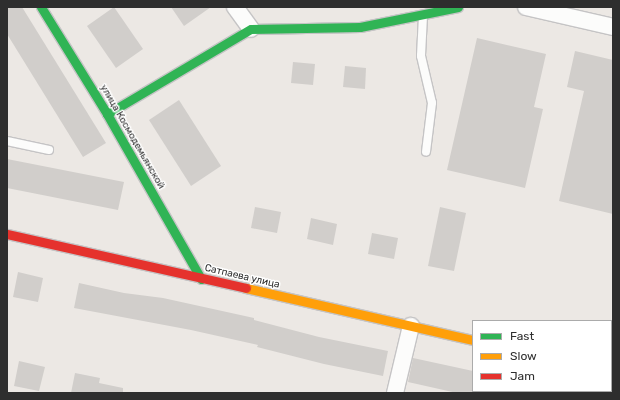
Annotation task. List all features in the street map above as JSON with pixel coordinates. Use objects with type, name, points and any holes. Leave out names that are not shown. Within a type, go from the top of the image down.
[{"type":"street","name":"улица Космодемьянской","points":[[41,7],[107,114],[201,279]]},
{"type":"street","points":[[235,7],[250,29]]},
{"type":"street","points":[[107,114],[250,29],[360,27],[423,16],[458,7]]},
{"type":"street","points":[[526,7],[613,27]]},
{"type":"street","name":"Сатпаева улица","points":[[7,234],[472,340]]},
{"type":"street","points":[[395,393],[411,326]]},
{"type":"lane","points":[[423,16],[421,56],[432,103],[426,152]]},
{"type":"lane","points":[[7,141],[49,150]]},
{"type":"building","points":[[7,7],[22,7],[106,143],[83,157],[7,34]]},
{"type":"building","points":[[114,7],[143,49],[116,68],[87,26]]},
{"type":"building","points":[[171,7],[211,7],[184,26]]},
{"type":"building","points":[[477,38],[546,54],[534,107],[543,109],[525,188],[447,170]]},
{"type":"building","points":[[575,51],[613,60],[613,214],[559,201],[584,91],[567,87]]},
{"type":"building","points":[[293,62],[315,64],[313,85],[291,83]]},
{"type":"building","points":[[345,66],[366,68],[365,89],[343,87]]},
{"type":"building","points":[[179,100],[221,166],[191,186],[149,120]]},
{"type":"building","points":[[7,159],[124,182],[118,210],[7,188]]},
{"type":"building","points":[[255,207],[281,212],[277,233],[251,228]]},
{"type":"building","points":[[440,207],[466,213],[454,271],[428,266]]},
{"type":"building","points":[[311,218],[337,224],[333,245],[307,239]]},
{"type":"building","points":[[372,233],[398,238],[394,259],[368,254]]},
{"type":"building","points":[[18,272],[43,278],[38,302],[13,297]]},
{"type":"building","points":[[79,283],[124,293],[163,298],[254,318],[254,320],[319,337],[388,351],[383,376],[324,364],[257,347],[258,345],[191,330],[74,308]]},
{"type":"building","points":[[413,358],[472,371],[473,393],[457,393],[408,382]]},
{"type":"building","points":[[19,361],[45,367],[39,391],[14,386]]},
{"type":"building","points":[[75,373],[100,378],[99,383],[123,388],[123,393],[71,393]]},
{"type":"traffic: fast","points":[[41,7],[107,114],[201,279]]},
{"type":"traffic: fast","points":[[107,114],[251,29],[360,27],[458,7]]},
{"type":"traffic: slow","points":[[246,288],[472,340]]},
{"type":"traffic: jam","points":[[7,234],[246,288]]}]
